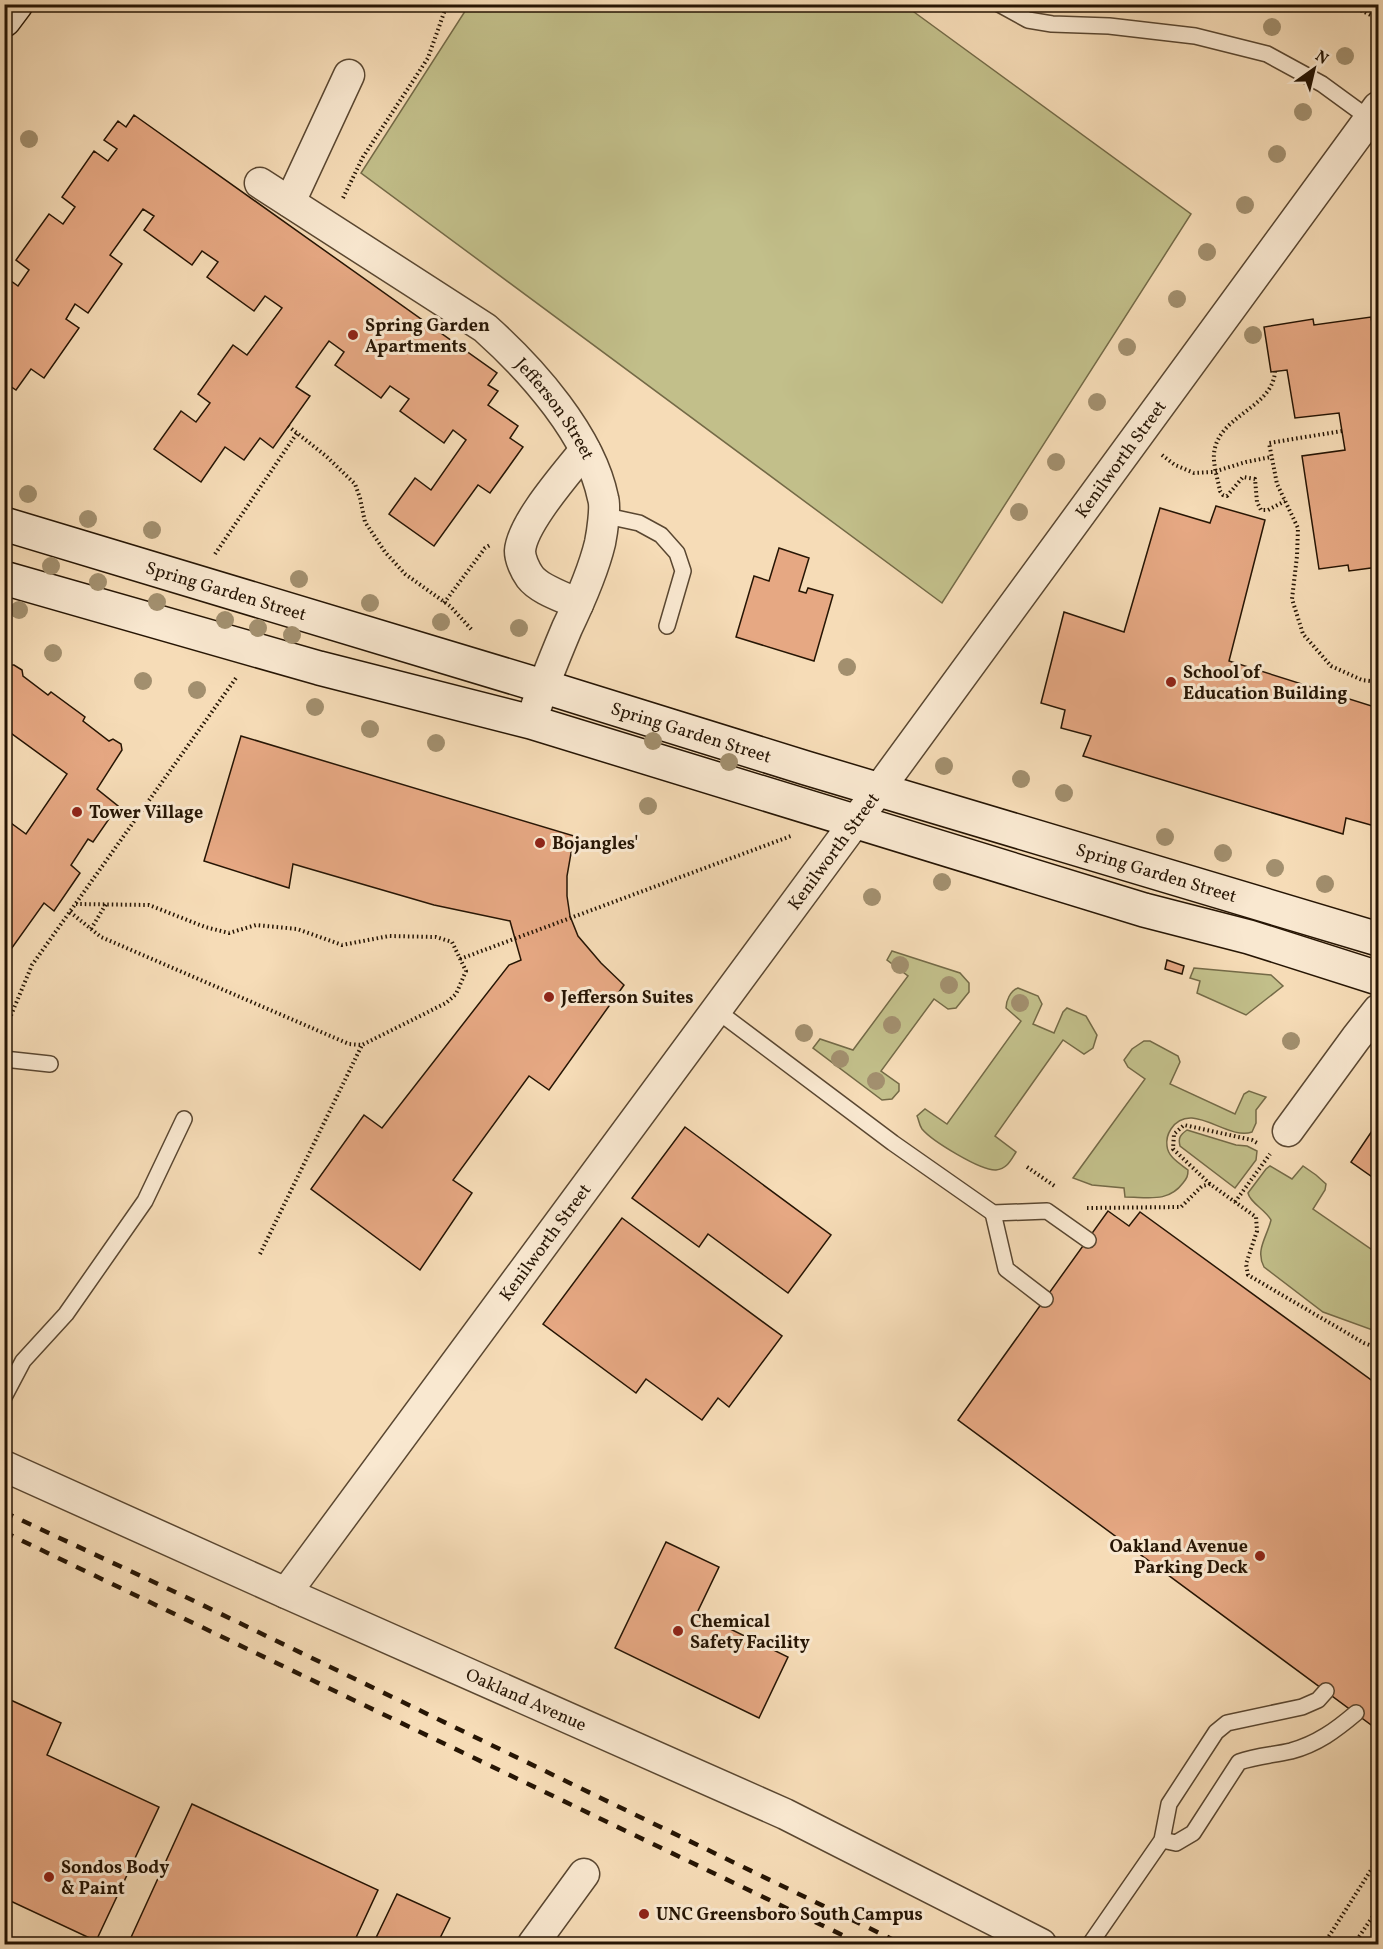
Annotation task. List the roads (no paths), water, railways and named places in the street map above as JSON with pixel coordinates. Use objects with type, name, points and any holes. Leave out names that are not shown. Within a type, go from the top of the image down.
[{"type":"main road","points":[[4,20],[16,4]]},
{"type":"main road","name":"Spring Garden Street","points":[[4,524],[1378,939]]},
{"type":"main road","name":"Spring Garden Street","points":[[4,578],[255,650],[531,722],[1144,910],[1249,937],[1378,978]]},
{"type":"street","points":[[290,202],[349,75]]},
{"type":"street","name":"Kenilworth Street","points":[[286,1593],[1374,113]]},
{"type":"street","name":"Jefferson Street","points":[[260,183],[485,328],[516,356],[551,399],[588,453],[604,500],[600,543],[578,604],[542,686],[531,722]]},
{"type":"street","points":[[578,604],[531,579],[520,552],[526,529],[585,450]]},
{"type":"street","points":[[1280,1141],[1378,1010]]},
{"type":"street","name":"Oakland Avenue","points":[[4,1466],[785,1814],[1041,1944]]},
{"type":"street","points":[[533,1944],[584,1874]]},
{"type":"lane","points":[[999,4],[1028,20],[1195,36],[1267,54],[1374,113]]},
{"type":"lane","points":[[602,516],[639,523],[661,535],[677,553],[683,571],[667,626]]},
{"type":"lane","points":[[716,1010],[893,1143],[993,1213],[1047,1211],[1088,1240]]},
{"type":"lane","points":[[4,1059],[50,1064]]},
{"type":"lane","points":[[4,1397],[23,1361],[66,1314],[145,1201],[184,1119]]},
{"type":"lane","points":[[993,1213],[1006,1269],[1045,1299]]},
{"type":"lane","points":[[1090,1944],[1162,1840],[1169,1804],[1215,1732],[1227,1723],[1302,1707],[1318,1700],[1326,1691]]},
{"type":"lane","points":[[1162,1840],[1176,1843],[1193,1833],[1239,1762],[1293,1750],[1315,1742],[1332,1734],[1356,1713]]},
{"type":"railway","points":[[4,1512],[190,1599],[902,1944]]},
{"type":"railway","points":[[4,1532],[861,1944]]},
{"type":"place","name":"Spring Garden Apartments","points":[[353,335]]},
{"type":"place","name":"School of Education Building","points":[[1171,682]]},
{"type":"place","name":"Tower Village","points":[[77,812]]},
{"type":"place","name":"Bojangles'","points":[[540,843]]},
{"type":"place","name":"Jefferson Suites","points":[[549,997]]},
{"type":"place","name":"Oakland Avenue Parking Deck","points":[[1260,1556]]},
{"type":"place","name":"Chemical Safety Facility","points":[[678,1631]]},
{"type":"place","name":"Sondos Body & Paint","points":[[49,1877]]},
{"type":"place","name":"UNC Greensboro South Campus","points":[[644,1914]]}]
